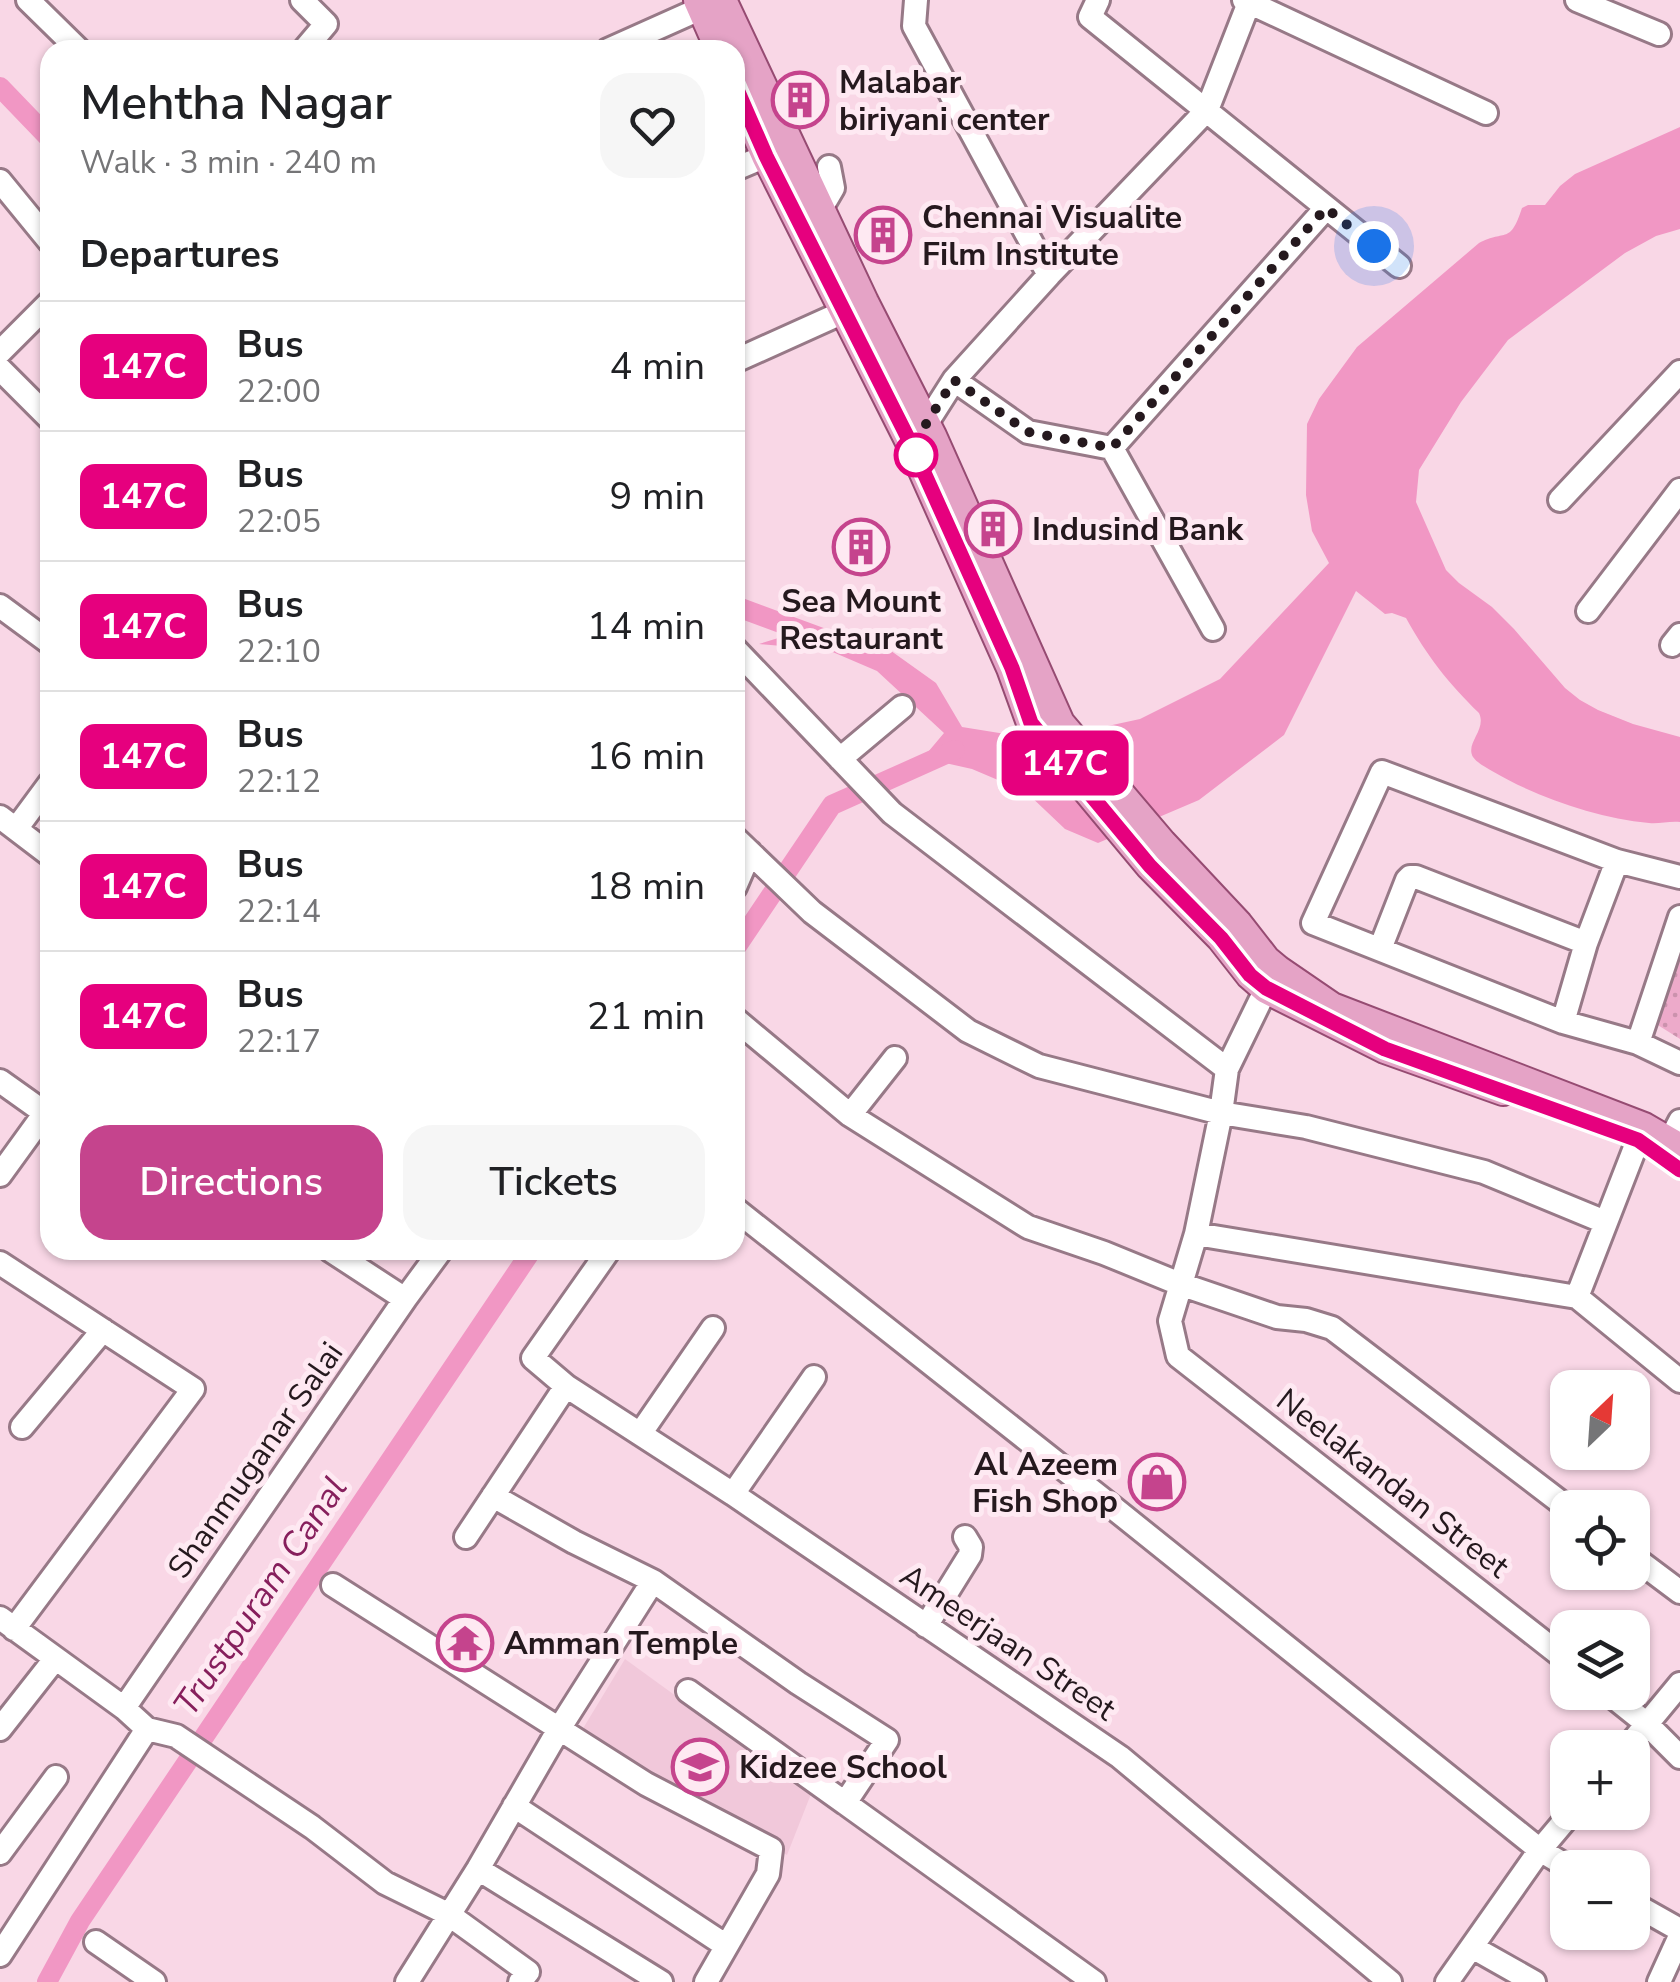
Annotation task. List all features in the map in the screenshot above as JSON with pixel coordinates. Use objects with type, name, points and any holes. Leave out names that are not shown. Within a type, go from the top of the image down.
[{"type":"main road","points":[[708,3],[717,40]]},
{"type":"main road","points":[[708,3],[728,40]]},
{"type":"main road","points":[[745,71],[818,205],[854,307]]},
{"type":"main road","points":[[745,108],[766,156],[854,307],[1060,724],[1250,975],[1266,988],[1385,1049],[1638,1140],[1680,1170]]},
{"type":"main road","points":[[919,435],[1031,723],[1156,854],[1238,924],[1266,960],[1332,1007],[1676,1137]]},
{"type":"street","points":[[28,0],[69,40]]},
{"type":"street","points":[[302,0],[326,24],[314,40]]},
{"type":"street","points":[[916,0],[914,26],[1050,275]]},
{"type":"street","points":[[1577,0],[1660,34]]},
{"type":"street","points":[[919,435],[954,380],[1207,110],[1248,1],[1486,113]]},
{"type":"street","points":[[629,40],[708,3]]},
{"type":"street","points":[[1094,9],[1207,110],[1398,266]]},
{"type":"street","points":[[745,165],[766,156]]},
{"type":"street","points":[[818,205],[833,188],[829,168]]},
{"type":"street","points":[[0,182],[40,230]]},
{"type":"street","points":[[1112,448],[1326,208]]},
{"type":"street","points":[[745,356],[854,307]]},
{"type":"street","points":[[0,352],[40,312]]},
{"type":"street","points":[[0,369],[40,408]]},
{"type":"street","points":[[1560,500],[1680,372]]},
{"type":"street","points":[[954,380],[1028,432],[1112,448]]},
{"type":"street","points":[[1112,448],[1213,629]]},
{"type":"street","points":[[1588,612],[1680,490]]},
{"type":"street","points":[[0,606],[40,636]]},
{"type":"street","points":[[745,659],[892,813],[1227,1069]]},
{"type":"street","points":[[840,759],[902,708]]},
{"type":"street","points":[[1680,877],[1617,861],[1382,772],[1313,923],[1562,1022],[1638,1043],[1680,1063]]},
{"type":"street","points":[[40,793],[8,823],[40,847]]},
{"type":"street","points":[[745,847],[812,912],[968,1032],[1039,1066],[1221,1114],[1306,1126],[1484,1172],[1605,1222]]},
{"type":"street","points":[[1562,1022],[1617,861]]},
{"type":"street","points":[[1380,949],[1410,877],[1586,943]]},
{"type":"street","points":[[1638,1043],[1674,953],[1680,916]]},
{"type":"street","points":[[1180,1284],[1196,1234],[1227,1069],[1266,988]]},
{"type":"street","points":[[745,1028],[850,1115],[1028,1227],[1277,1318],[1306,1320],[1332,1328],[1550,1494]]},
{"type":"street","points":[[850,1115],[896,1058]]},
{"type":"street","points":[[0,1081],[40,1105]]},
{"type":"street","points":[[0,1175],[40,1121]]},
{"type":"street","points":[[1577,1297],[1638,1140]]},
{"type":"street","points":[[745,1217],[1550,1856]]},
{"type":"street","points":[[1196,1234],[1577,1297],[1680,1381]]},
{"type":"street","points":[[345,1260],[405,1299]]},
{"type":"street","name":"Shanmuganar Salai","points":[[124,1708],[434,1260]]},
{"type":"street","name":"Ameerjaan Street","points":[[602,1260],[534,1358],[566,1386],[1120,1757],[1390,1982]]},
{"type":"street","points":[[0,1263],[192,1390],[4,1622],[124,1708],[147,1729],[176,1736],[312,1827],[385,1883],[448,1914],[531,1979]]},
{"type":"street","name":"Neelakandan Street","points":[[1180,1284],[1170,1321],[1178,1356],[1550,1647]]},
{"type":"street","points":[[640,1434],[713,1328]]},
{"type":"street","points":[[22,1427],[103,1330]]},
{"type":"street","points":[[732,1494],[814,1377]]},
{"type":"street","points":[[466,1537],[566,1386]]},
{"type":"street","points":[[493,1496],[653,1582],[798,1684],[887,1740],[844,1803]]},
{"type":"street","points":[[926,1626],[970,1555],[966,1537]]},
{"type":"street","points":[[1650,1570],[1680,1592]]},
{"type":"street","points":[[407,1982],[559,1729],[653,1582]]},
{"type":"street","points":[[333,1585],[646,1784],[771,1849],[768,1874],[706,1982]]},
{"type":"street","points":[[0,1729],[55,1660]]},
{"type":"street","points":[[1642,1730],[1680,1684]]},
{"type":"street","points":[[688,1691],[1094,1982]]},
{"type":"street","points":[[1630,1710],[1680,1757]]},
{"type":"street","points":[[0,1955],[147,1729]]},
{"type":"street","points":[[0,1853],[56,1777]]},
{"type":"street","points":[[514,1806],[726,1945]]},
{"type":"street","points":[[1446,1982],[1557,1830]]},
{"type":"street","points":[[478,1869],[661,1982]]},
{"type":"street","points":[[1650,1914],[1680,1933],[1659,1982]]},
{"type":"street","points":[[96,1942],[154,1982]]},
{"type":"street","points":[[1472,1948],[1534,1982]]},
{"type":"shaded area","points":[[1680,127],[1680,229],[1656,236],[1625,253],[1508,340],[1461,402],[1419,470],[1416,502],[1446,570],[1492,607],[1565,688],[1598,710],[1680,737],[1680,822],[1649,823],[1588,811],[1528,789],[1479,763],[1471,752],[1480,725],[1479,713],[1439,668],[1406,618],[1385,614],[1356,591],[1284,735],[1199,800],[1098,843],[1065,829],[1026,792],[972,769],[923,758],[944,733],[877,671],[828,650],[759,644],[801,631],[836,628],[873,638],[936,683],[962,727],[1043,740],[1140,719],[1220,679],[1329,563],[1312,531],[1306,495],[1307,424],[1319,399],[1357,347],[1479,243],[1510,232],[1522,208],[1545,205],[1575,174]]},
{"type":"shaded area","points":[[1680,956],[1680,1039],[1653,1022]]},
{"type":"shaded area","name":"Kidzee School","points":[[625,1659],[811,1794],[787,1855],[576,1740]]},
{"type":"waterway","points":[[0,87],[40,129]]},
{"type":"waterway","points":[[745,610],[827,640]]},
{"type":"waterway","name":"Trustpuram Canal","points":[[745,934],[832,805],[955,750]]},
{"type":"waterway","name":"Trustpuram Canal","points":[[47,1982],[80,1921],[525,1260]]},
{"type":"bus line","name":"147C","points":[[745,108],[912,446],[1012,668],[1031,723],[1150,866],[1266,988],[1385,1049],[1638,1140],[1680,1170]]},
{"type":"place","name":"Malabar biriyani center","points":[[800,100]]},
{"type":"place","name":"Chennai Visualite Film Institute","points":[[883,235]]},
{"type":"place","name":"Indusind Bank","points":[[993,529]]},
{"type":"place","name":"Sea Mount Restaurant","points":[[861,547]]},
{"type":"place","name":"Al Azeem Fish Shop","points":[[1157,1482]]},
{"type":"place","name":"Amman Temple","points":[[465,1643]]},
{"type":"place","name":"Kidzee School","points":[[700,1767]]},
{"type":"route","points":[[916,455],[912,446],[954,380],[1028,432],[1112,448],[1326,208],[1374,246]]}]
